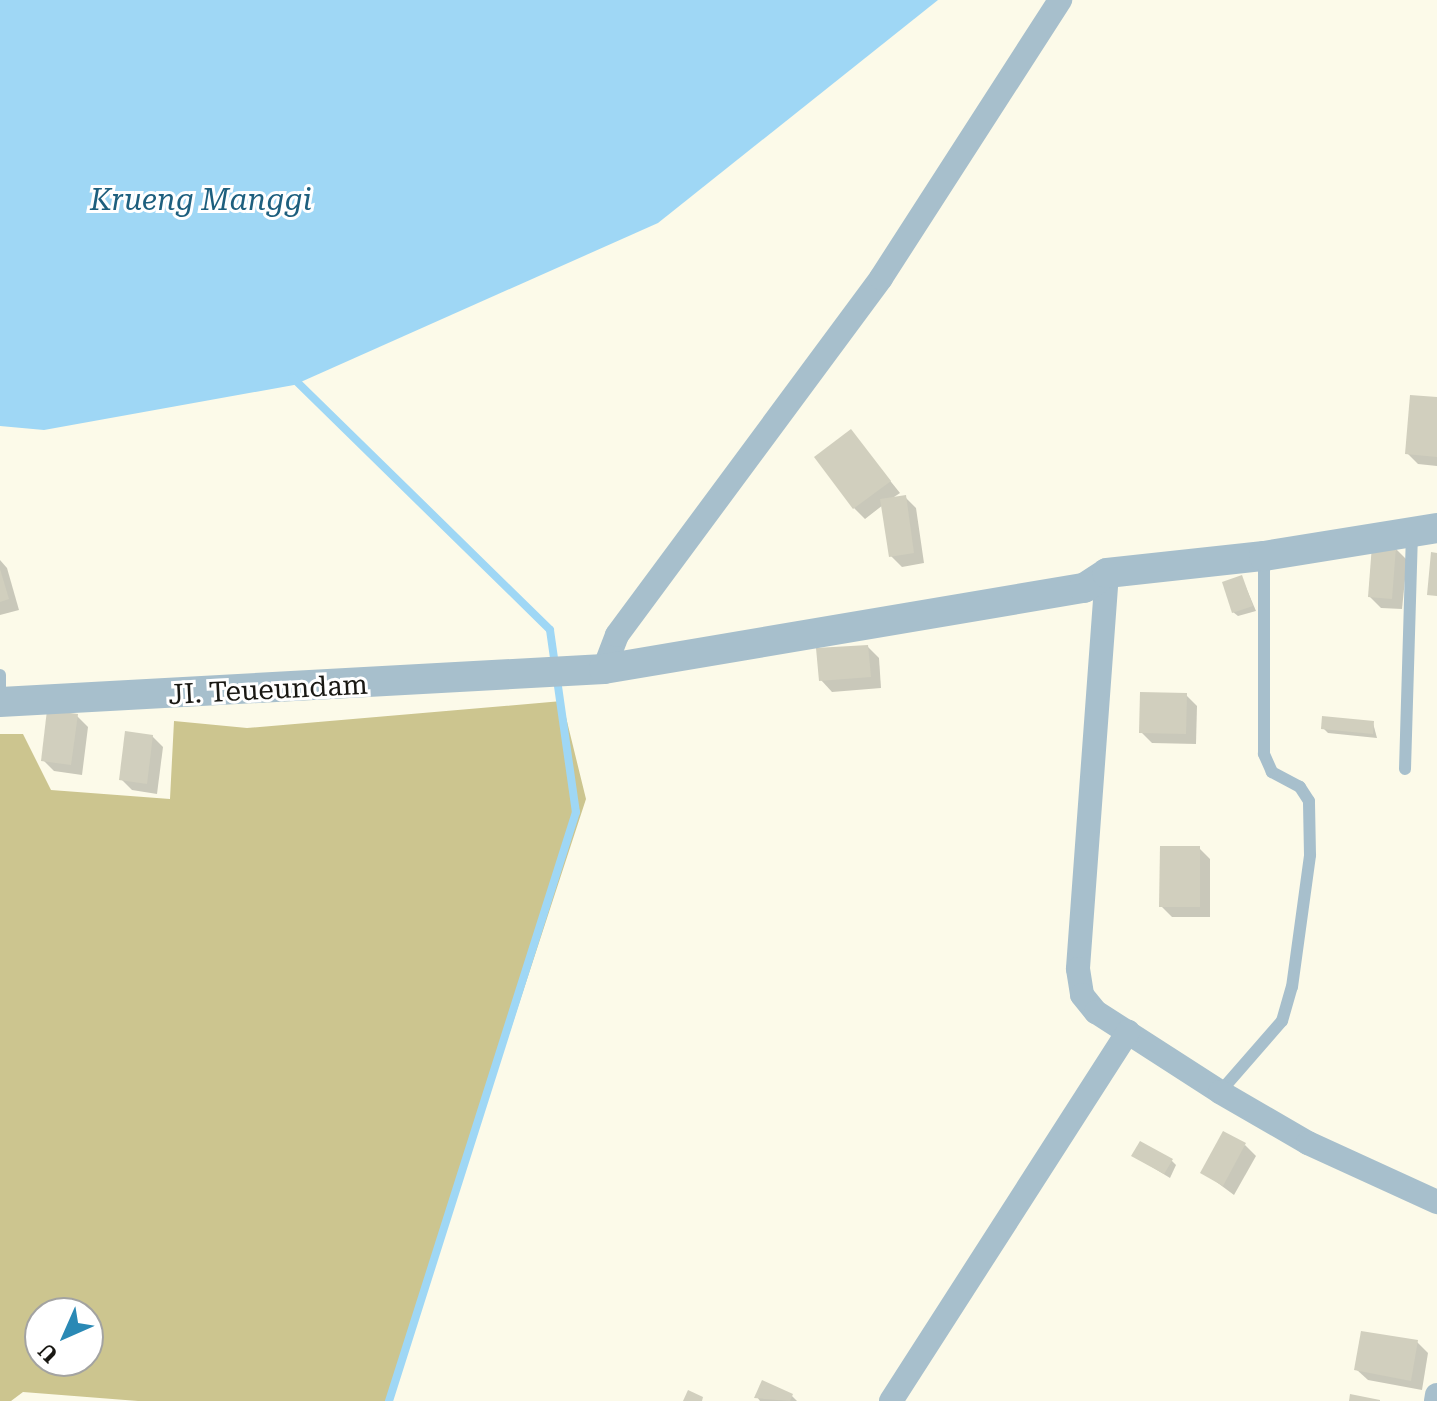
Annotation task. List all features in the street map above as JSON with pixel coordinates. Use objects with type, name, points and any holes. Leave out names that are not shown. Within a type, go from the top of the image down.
[{"type":"street","points":[[604,669],[617,635],[881,278],[1060,0]]},
{"type":"street","name":"JI. Teueundam","points":[[1,696],[604,669],[1084,588],[1107,573],[1264,556],[1424,530]]},
{"type":"street","points":[[1107,573],[1078,969],[1087,1004],[1220,1092],[1308,1143],[1437,1202]]},
{"type":"street","points":[[891,1401],[1128,1032]]},
{"type":"street","points":[[1436,1401],[1437,1395]]},
{"type":"lane","points":[[1405,769],[1424,530]]},
{"type":"lane","points":[[1220,1092],[1282,1021],[1292,987],[1310,855],[1309,801],[1300,787],[1272,772],[1264,754],[1264,556]]},
{"type":"lane","points":[[0,675],[1,696]]},
{"type":"shaded area","points":[[562,701],[586,799],[389,1401],[138,1401],[23,1392],[11,1401],[0,1401],[0,734],[23,734],[51,790],[170,799],[174,721],[247,728]]},
{"type":"water","name":"Krueng Manggi","points":[[0,0],[938,0],[658,223],[294,385],[44,430],[0,426]]},
{"type":"building","points":[[1410,395],[1437,397],[1437,457],[1405,454]]},
{"type":"building","points":[[851,429],[891,481],[853,509],[814,457]]},
{"type":"building","points":[[906,495],[914,553],[889,557],[880,499]]},
{"type":"building","points":[[1372,545],[1396,547],[1392,599],[1368,597]]},
{"type":"building","points":[[1431,552],[1437,553],[1437,596],[1427,595]]},
{"type":"building","points":[[0,569],[9,599],[0,602]]},
{"type":"building","points":[[1242,575],[1253,606],[1232,613],[1222,582]]},
{"type":"building","points":[[868,645],[871,677],[819,681],[816,648]]},
{"type":"building","points":[[1140,692],[1187,693],[1186,734],[1139,733]]},
{"type":"building","points":[[47,710],[78,714],[71,765],[41,761]]},
{"type":"building","points":[[1322,716],[1374,721],[1373,734],[1321,729]]},
{"type":"building","points":[[125,731],[153,735],[147,784],[119,780]]},
{"type":"building","points":[[1160,846],[1200,846],[1200,907],[1159,907]]},
{"type":"building","points":[[1223,1131],[1246,1143],[1223,1186],[1200,1173]]},
{"type":"building","points":[[1140,1141],[1173,1159],[1164,1174],[1131,1156]]},
{"type":"building","points":[[1361,1331],[1418,1340],[1411,1381],[1354,1370]]},
{"type":"building","points":[[762,1380],[793,1394],[790,1401],[754,1398]]},
{"type":"building","points":[[688,1390],[703,1397],[702,1401],[683,1401]]},
{"type":"building","points":[[1350,1394],[1380,1400],[1380,1401],[1349,1401]]},
{"type":"waterway","points":[[292,377],[550,630],[576,812],[389,1401]]}]
